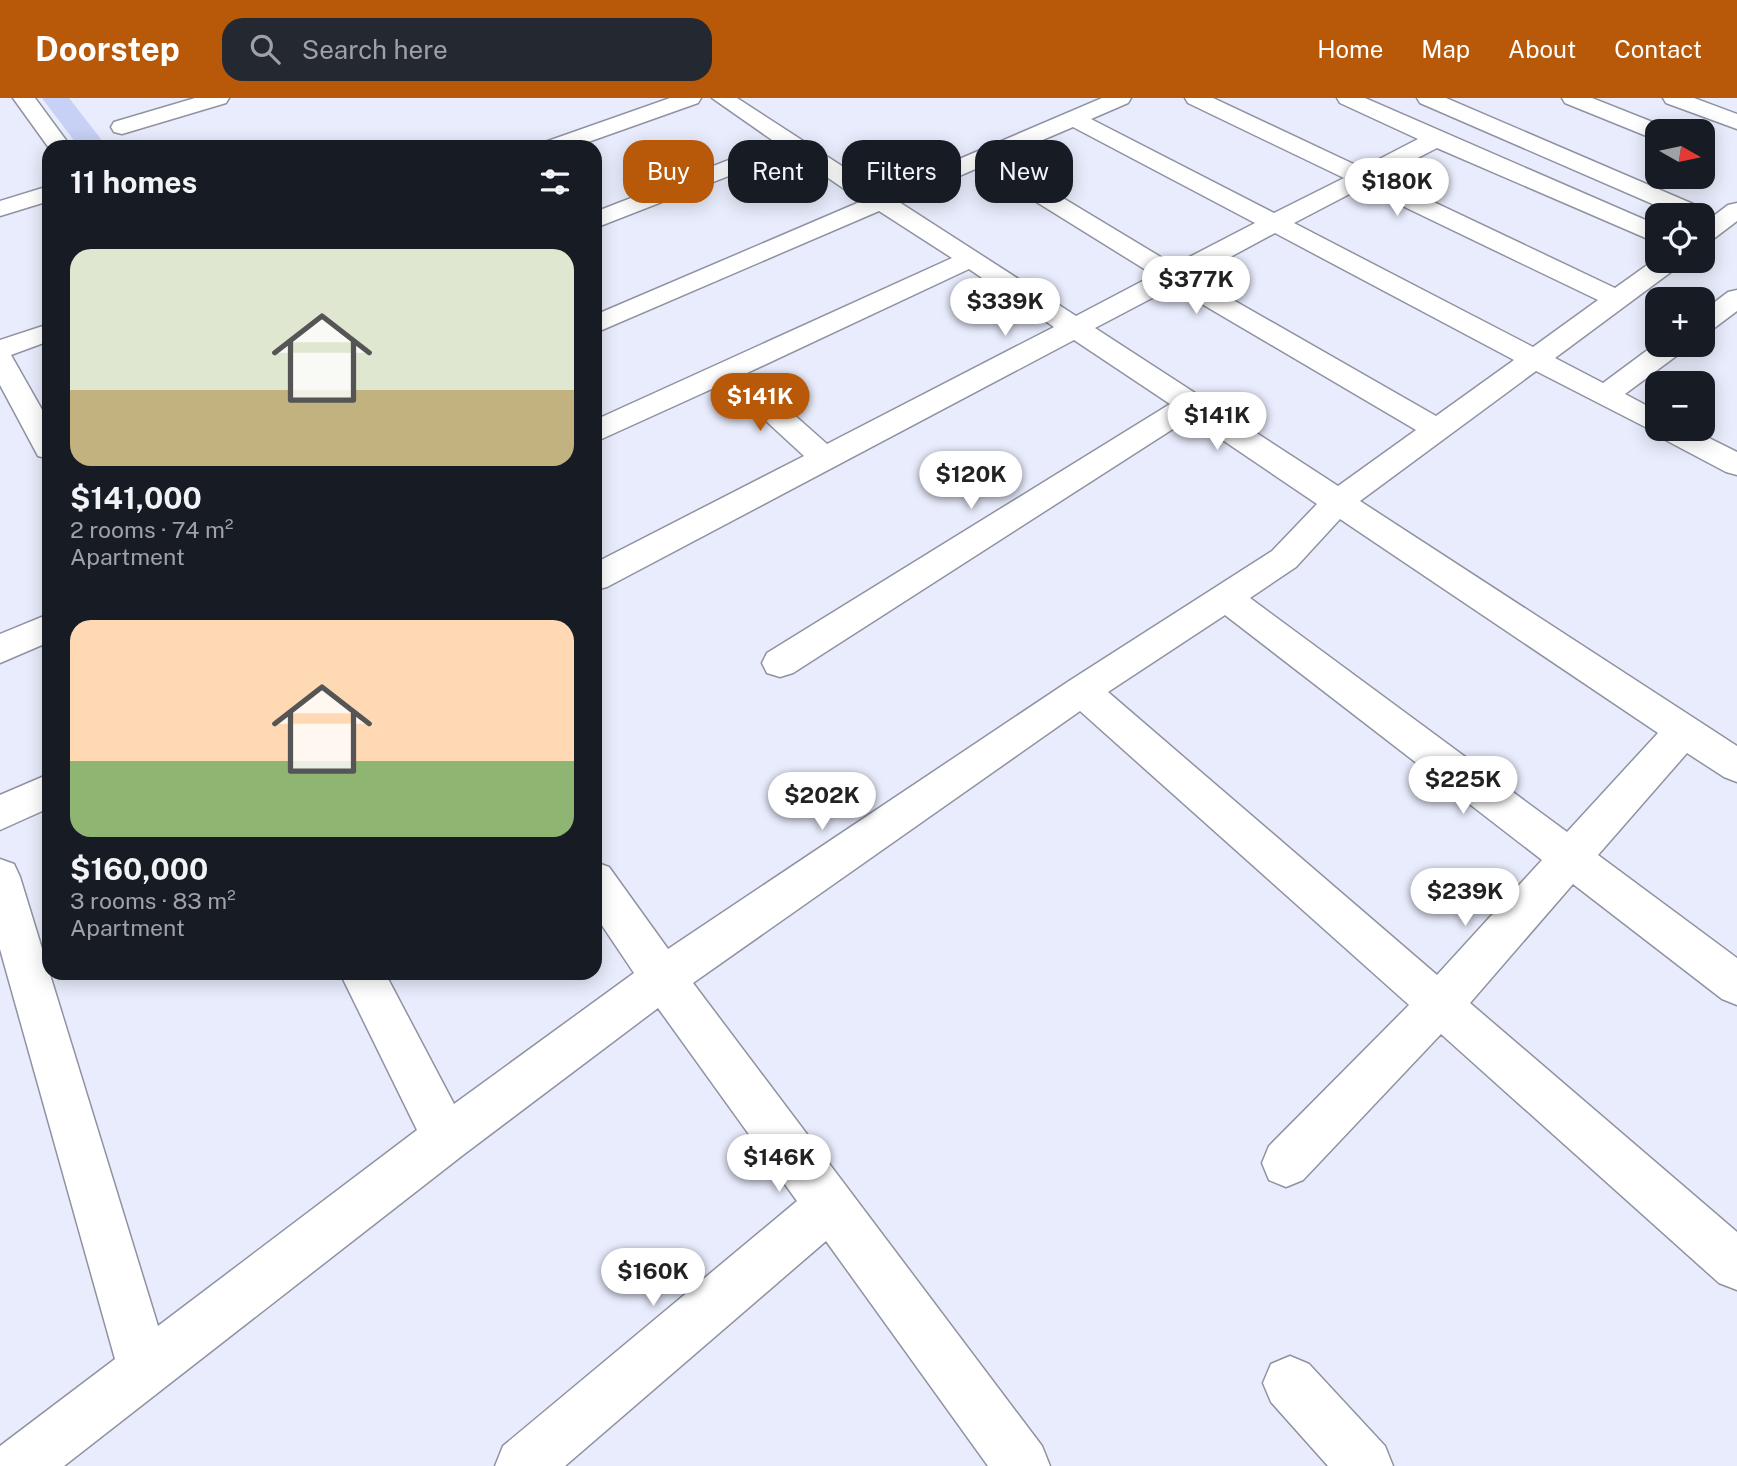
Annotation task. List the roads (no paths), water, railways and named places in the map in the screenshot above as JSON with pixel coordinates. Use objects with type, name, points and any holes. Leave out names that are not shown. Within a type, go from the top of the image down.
[{"type":"street","points":[[122,127],[218,98]]},
{"type":"street","points":[[573,140],[690,98]]},
{"type":"street","points":[[723,98],[788,140]]},
{"type":"street","points":[[1022,140],[1120,98]]},
{"type":"street","points":[[1196,98],[1617,299]]},
{"type":"street","points":[[1348,98],[1645,229]]},
{"type":"street","points":[[1428,98],[1618,179],[1665,203]]},
{"type":"street","points":[[1573,98],[1645,127]]},
{"type":"street","points":[[1674,98],[1700,118],[1737,122]]},
{"type":"street","points":[[1700,118],[1728,98]]},
{"type":"street","points":[[0,109],[25,100],[55,140]]},
{"type":"street","points":[[1073,118],[1645,417]]},
{"type":"street","points":[[602,574],[1076,328],[1362,175],[1436,139]]},
{"type":"street","points":[[1618,179],[1645,159]]},
{"type":"street","points":[[602,217],[728,168]]},
{"type":"street","points":[[0,209],[42,195]]},
{"type":"street","points":[[602,322],[878,203]]},
{"type":"street","points":[[882,203],[1076,328],[1737,766]]},
{"type":"street","points":[[1055,203],[1173,275],[1439,429]]},
{"type":"street","points":[[1715,219],[1737,210]]},
{"type":"street","points":[[602,429],[971,259]]},
{"type":"street","points":[[19,1466],[446,1139],[663,978],[1082,691],[1284,559],[1337,502],[1654,273]]},
{"type":"street","points":[[1715,314],[1737,298]]},
{"type":"street","points":[[0,349],[42,334]]},
{"type":"street","points":[[1605,395],[1657,357]]},
{"type":"street","points":[[0,359],[42,436]]},
{"type":"street","points":[[728,371],[825,458]]},
{"type":"street","points":[[780,663],[1191,404]]},
{"type":"street","points":[[1690,441],[1737,466]]},
{"type":"street","points":[[1225,597],[1568,859],[1737,984]]},
{"type":"street","points":[[0,649],[42,630]]},
{"type":"street","points":[[1082,691],[1737,1265]]},
{"type":"street","points":[[1286,1163],[1440,1004],[1683,731]]},
{"type":"street","points":[[0,814],[42,793]]},
{"type":"street","points":[[0,877],[40,976],[145,1369]]},
{"type":"street","points":[[602,890],[663,978],[1022,1466]]},
{"type":"street","points":[[366,980],[446,1139]]},
{"type":"street","points":[[523,1466],[830,1205]]},
{"type":"street","points":[[1290,1383],[1365,1466]]},
{"type":"waterway","points":[[55,98],[88,140]]}]
